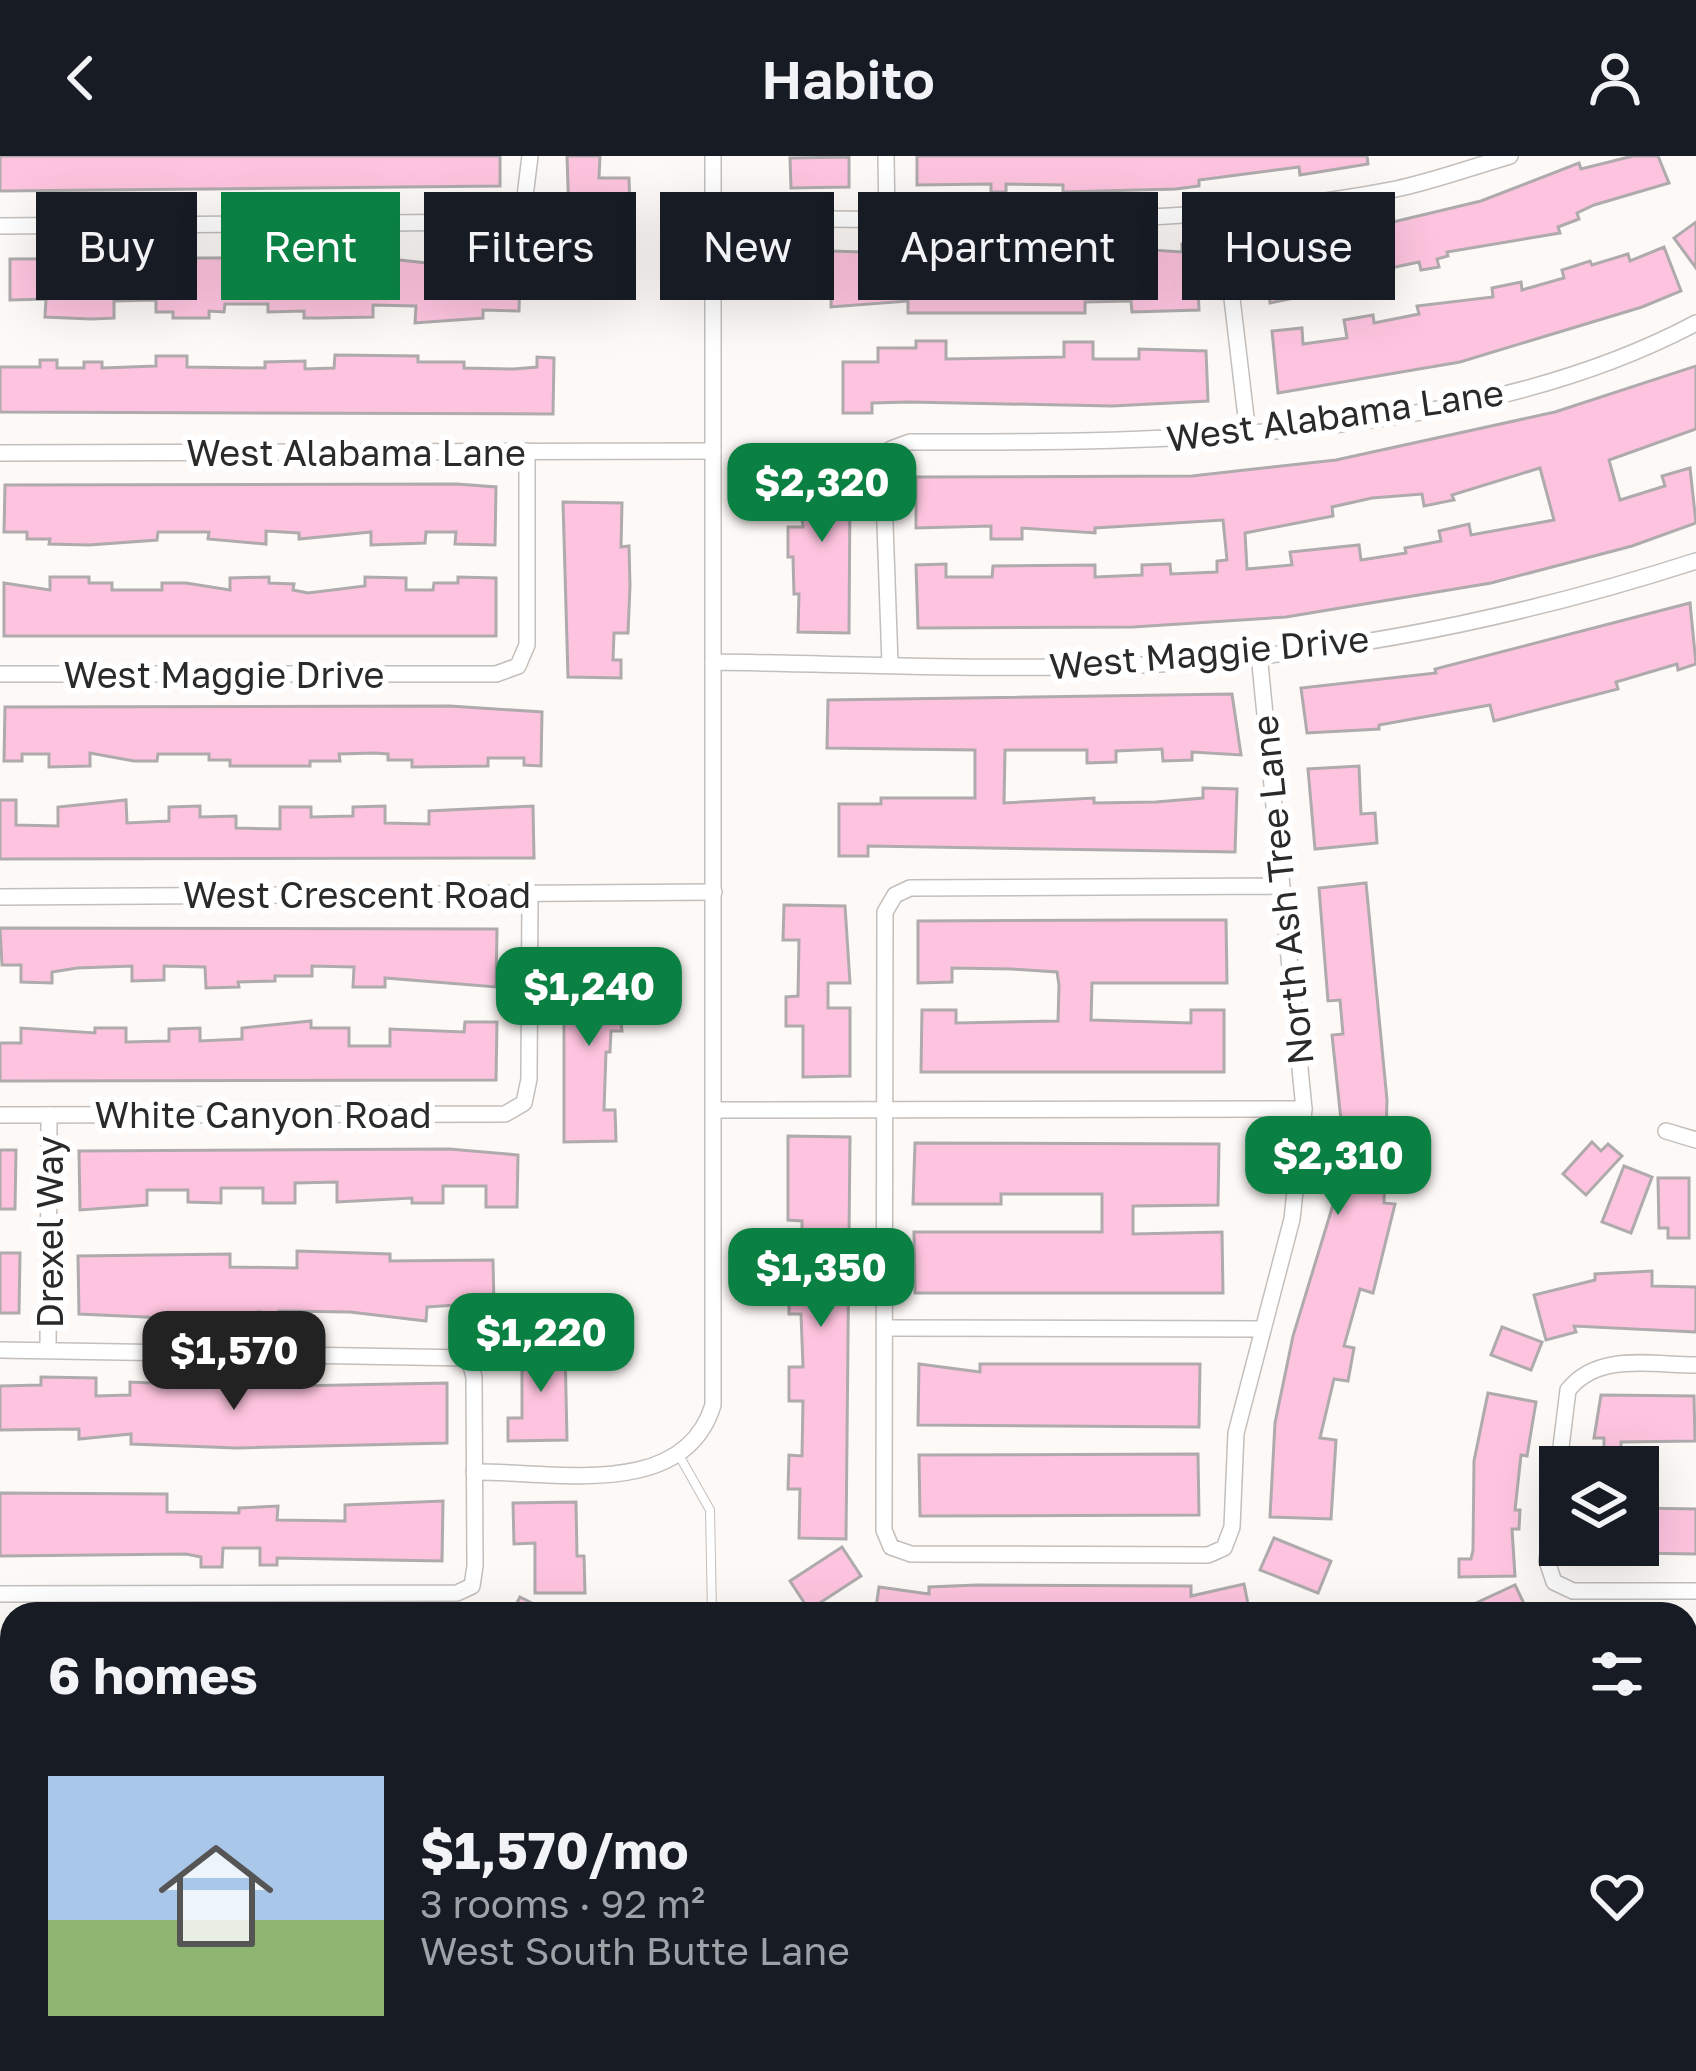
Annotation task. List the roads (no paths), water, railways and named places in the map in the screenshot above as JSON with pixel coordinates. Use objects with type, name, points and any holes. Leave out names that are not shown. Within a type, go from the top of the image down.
[{"type":"street","points":[[0,226],[505,222],[523,213],[530,156]]},
{"type":"street","points":[[712,156],[713,192]]},
{"type":"street","points":[[886,156],[887,192]]},
{"type":"street","points":[[1372,192],[1510,156]]},
{"type":"street","points":[[474,1472],[629,1472],[680,1457],[697,1441],[713,1405],[713,300]]},
{"type":"street","points":[[1232,300],[1248,434]]},
{"type":"street","name":"West Alabama Lane","points":[[890,664],[883,468],[891,449],[910,442],[1140,442],[1248,434],[1499,394],[1591,366],[1696,323]]},
{"type":"street","name":"West Maggie Drive","points":[[0,674],[496,674],[518,666],[527,645],[527,452]]},
{"type":"street","name":"West Alabama Lane","points":[[0,453],[713,452]]},
{"type":"street","name":"West Maggie Drive","points":[[713,662],[1125,665],[1259,654],[1508,615],[1696,561]]},
{"type":"street","name":"North Ash Tree Lane","points":[[885,1328],[884,1529],[891,1547],[911,1554],[1117,1555],[1208,1555],[1224,1548],[1232,1527],[1236,1433],[1292,1219],[1304,1109],[1259,654]]},
{"type":"street","points":[[1260,1330],[885,1328],[885,912],[895,895],[910,888],[1280,886]]},
{"type":"street","name":"West Crescent Road","points":[[0,896],[714,892]]},
{"type":"street","name":"White Canyon Road","points":[[0,1115],[505,1114],[524,1103],[530,1078],[530,893]]},
{"type":"street","points":[[714,1110],[1304,1109]]},
{"type":"street","name":"Drexel Way","points":[[48,1350],[50,1115]]},
{"type":"street","points":[[1666,1131],[1696,1141]]},
{"type":"street","points":[[0,1350],[469,1358],[474,1377],[472,1586],[457,1593],[0,1594]]},
{"type":"street","points":[[1696,1365],[1600,1364],[1583,1370],[1568,1390],[1546,1561],[1554,1582],[1573,1592],[1696,1591]]},
{"type":"lane","points":[[680,1457],[710,1510],[712,1602]]}]
